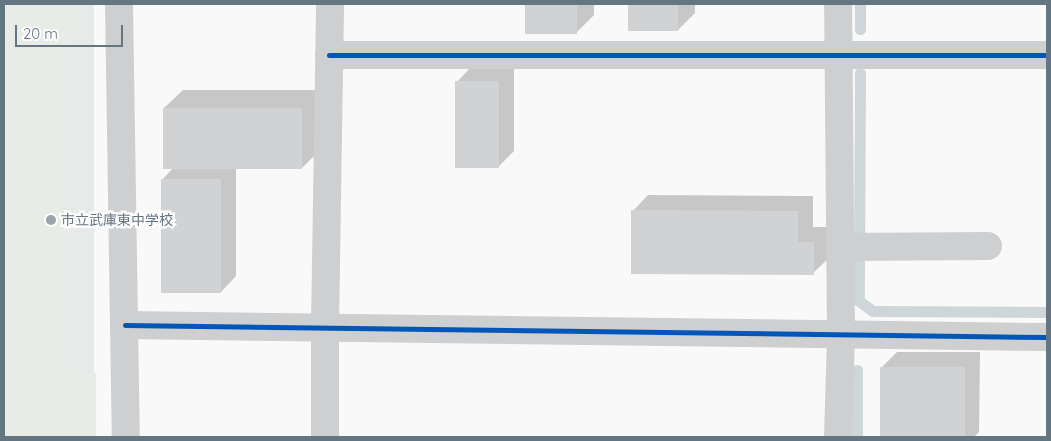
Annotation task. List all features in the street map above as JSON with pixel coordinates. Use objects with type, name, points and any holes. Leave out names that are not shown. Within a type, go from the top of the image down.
[{"type":"street","points":[[119,4],[126,437]]},
{"type":"street","points":[[325,437],[330,4]]},
{"type":"street","points":[[838,4],[838,55],[853,247],[841,335],[838,437]]},
{"type":"street","points":[[329,55],[1047,55]]},
{"type":"street","points":[[853,247],[988,246]]},
{"type":"street","points":[[125,325],[1047,337]]},
{"type":"shaded area","name":"市立武庫東中学校","points":[[4,4],[94,4],[94,437],[4,437]]},
{"type":"shaded area","name":"市立武庫東中学校","points":[[4,4],[71,4],[63,372],[96,373],[96,437],[4,437]]},
{"type":"building","points":[[525,4],[577,4],[577,34],[525,34]]},
{"type":"building","points":[[628,4],[678,4],[678,31],[628,31]]},
{"type":"building","points":[[455,81],[499,81],[499,168],[455,168]]},
{"type":"building","points":[[163,108],[302,108],[302,169],[163,169]]},
{"type":"building","points":[[161,179],[221,179],[221,293],[161,293]]},
{"type":"building","points":[[631,210],[798,211],[798,242],[814,242],[814,275],[631,274]]},
{"type":"building","points":[[880,367],[965,367],[965,437],[880,437]]},
{"type":"waterway","points":[[860,4],[860,29]]},
{"type":"waterway","points":[[860,73],[859,301],[873,311],[1047,312]]},
{"type":"waterway","points":[[857,370],[857,437]]},
{"type":"cycle path","points":[[329,55],[1047,55]]},
{"type":"cycle path","points":[[125,325],[1047,337]]},
{"type":"place","name":"市立武庫東中学校","points":[[51,220]]}]
